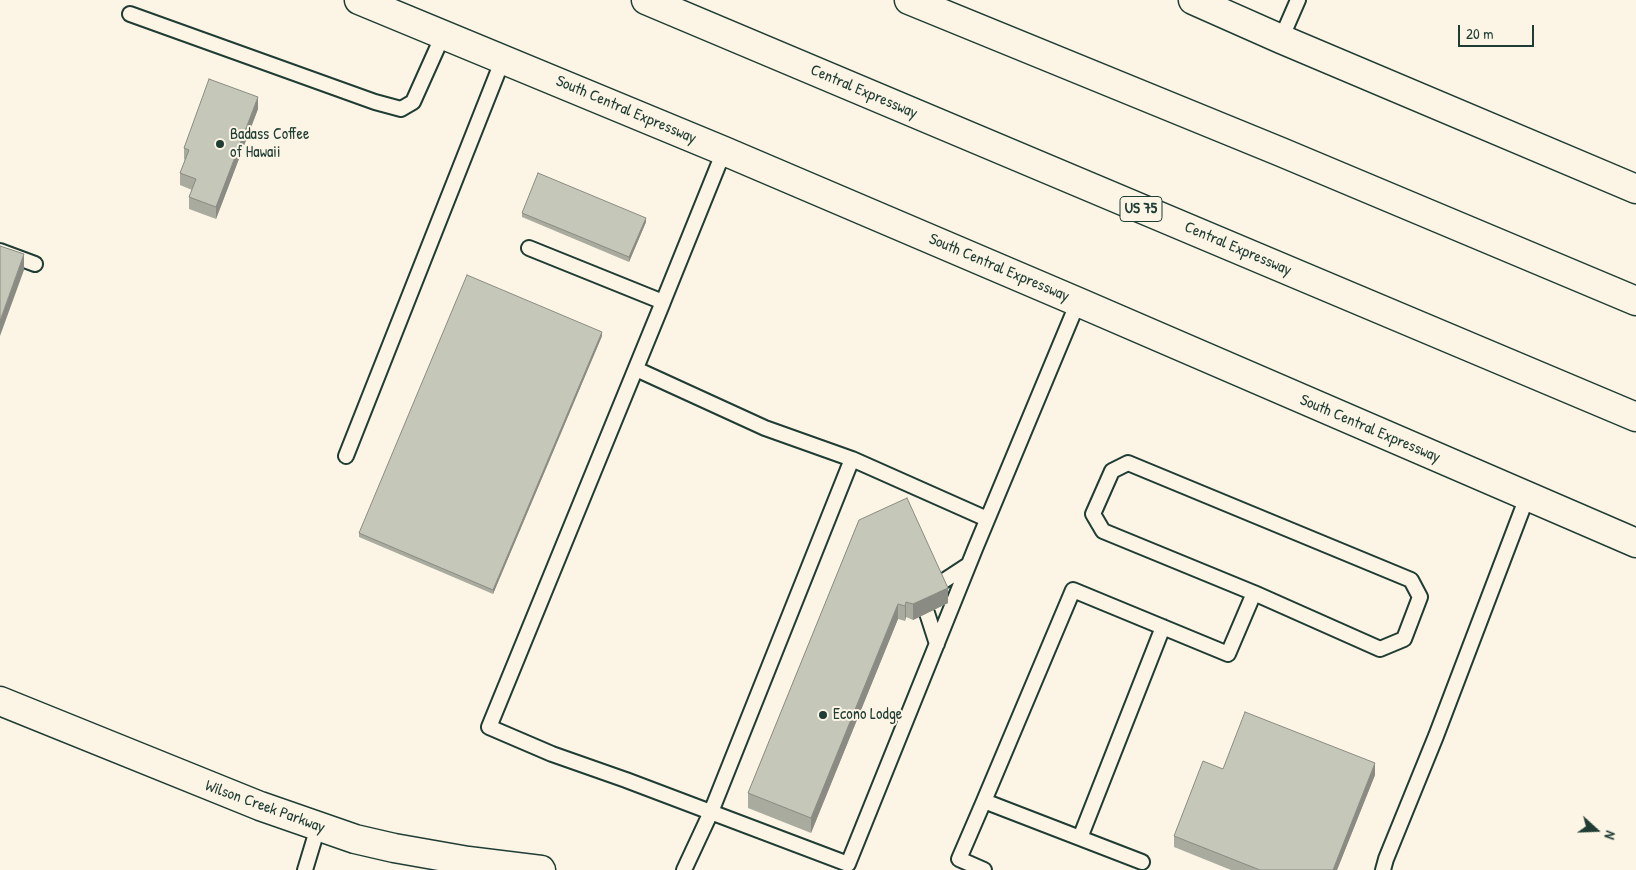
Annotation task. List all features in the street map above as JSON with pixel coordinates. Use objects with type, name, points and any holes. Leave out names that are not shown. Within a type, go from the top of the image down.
[{"type":"main road","name":"South Central Expressway","points":[[358,0],[724,151],[1636,543]]},
{"type":"main road","name":"Central Expressway","points":[[646,0],[1636,417]]},
{"type":"main road","points":[[909,0],[1291,156],[1636,301]]},
{"type":"main road","points":[[1193,0],[1636,189]]},
{"type":"main road","name":"Wilson Creek Parkway","points":[[0,701],[224,792],[318,827],[394,848],[468,861],[541,870]]},
{"type":"lane","points":[[1281,39],[1298,0]]},
{"type":"lane","points":[[130,14],[375,102],[401,108],[413,102],[443,35]]},
{"type":"lane","points":[[346,456],[504,59]]},
{"type":"lane","points":[[724,151],[636,370],[489,725],[492,730],[848,864],[968,565],[1078,302]]},
{"type":"lane","points":[[529,248],[663,302]]},
{"type":"lane","points":[[0,250],[35,264]]},
{"type":"lane","points":[[636,370],[765,428],[852,460],[987,519]]},
{"type":"lane","points":[[684,870],[711,812],[852,460]]},
{"type":"lane","points":[[1128,463],[1411,580],[1420,598],[1404,639],[1380,649],[1254,593],[1103,531],[1093,514],[1112,471],[1128,463]]},
{"type":"lane","points":[[1383,870],[1527,497]]},
{"type":"lane","points":[[940,584],[968,565]]},
{"type":"lane","points":[[984,870],[959,859],[1073,590],[1228,654],[1254,593]]},
{"type":"lane","points":[[927,613],[937,644]]},
{"type":"lane","points":[[1080,838],[1163,628]]},
{"type":"lane","points":[[984,801],[1142,862]]},
{"type":"lane","points":[[305,870],[318,827]]},
{"type":"building","points":[[209,79],[258,97],[216,207],[189,197],[196,179],[180,173],[189,150],[184,148]]},
{"type":"building","points":[[538,173],[646,218],[629,257],[522,213]]},
{"type":"building","points":[[0,246],[24,254],[0,321]]},
{"type":"building","points":[[467,275],[602,332],[493,590],[359,533]]},
{"type":"building","name":"Econo Lodge","points":[[907,498],[948,588],[913,604],[906,602],[905,606],[898,604],[811,818],[748,793],[859,520]]},
{"type":"building","points":[[1245,712],[1375,763],[1333,870],[1260,870],[1174,836],[1203,761],[1223,769]]},
{"type":"place","name":"Badass Coffee of Hawaii","points":[[220,144]]},
{"type":"place","name":"Econo Lodge","points":[[823,715]]}]
